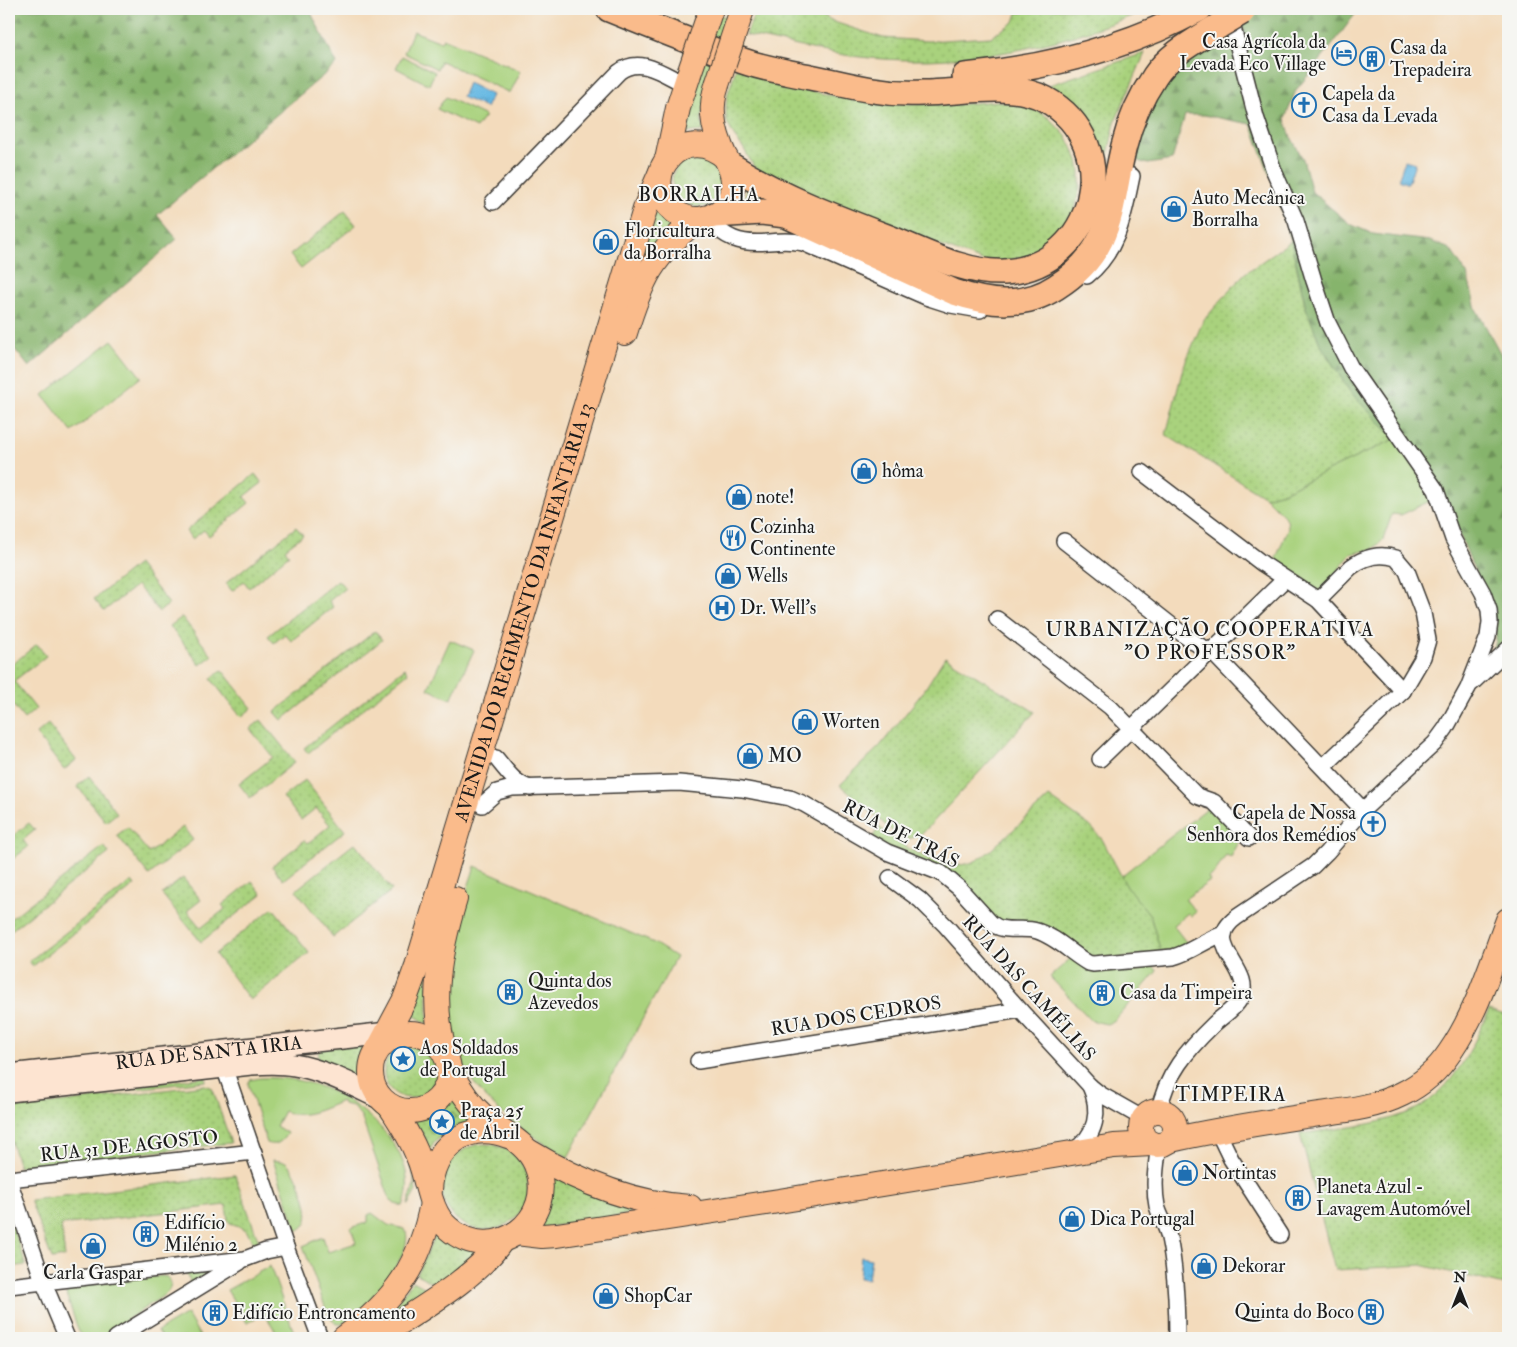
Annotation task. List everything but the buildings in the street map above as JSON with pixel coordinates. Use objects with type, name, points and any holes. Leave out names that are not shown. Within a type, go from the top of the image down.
[{"type":"highway","points":[[609,9],[744,61],[773,70],[868,84],[910,86],[951,85],[1053,74],[1114,58],[1226,12]]},
{"type":"highway","points":[[642,9],[748,50],[808,67],[860,76],[930,78],[994,73],[1053,63],[1226,12]]},
{"type":"highway","points":[[650,9],[684,26]]},
{"type":"highway","points":[[706,217],[770,212],[792,217],[954,292],[973,298],[995,302],[1017,302],[1047,293],[1073,275],[1092,255],[1100,243],[1110,218],[1128,133],[1140,103],[1155,76],[1162,67],[1226,12]]},
{"type":"highway","points":[[728,162],[767,187],[859,226],[950,262],[988,272],[1023,270],[1048,258],[1062,248],[1071,238],[1087,212],[1093,180],[1092,161],[1088,148],[1074,124],[1056,106],[1044,99],[1033,94],[1001,90],[924,93],[890,92],[803,75]]},
{"type":"main road","points":[[711,9],[687,80],[660,185],[662,196],[668,205],[681,215],[706,217],[724,208],[730,198],[734,181],[713,115],[713,102],[742,9]]},
{"type":"main road","points":[[664,167],[675,152],[685,146],[696,145],[707,146],[718,151],[728,162]]},
{"type":"main road","name":"AVENIDA DO REGIMENTO DA INFANTARIA 13","points":[[392,1038],[418,966],[646,206],[664,167]]},
{"type":"main road","name":"AVENIDA DO REGIMENTO DA INFANTARIA 13","points":[[447,1062],[440,1036],[438,1011],[440,959],[448,921],[638,292],[648,271],[662,252],[706,217]]},
{"type":"main road","points":[[376,1338],[477,1268],[509,1237],[527,1225],[534,1214],[540,1195],[540,1175],[535,1162],[520,1145],[477,1110],[465,1097],[438,1044],[429,1037],[419,1034],[392,1038],[374,1057],[371,1068],[375,1090],[386,1102],[413,1144],[438,1216],[447,1228],[459,1236],[473,1242],[488,1243],[509,1237],[562,1235],[1114,1146],[1157,1130],[1210,1131],[1364,1107],[1393,1098],[1420,1083],[1444,1061],[1462,1032],[1508,920]]},
{"type":"main road","points":[[345,1038],[367,1033],[378,1027],[394,1015],[405,999]]},
{"type":"main road","name":"RUA DE SANTA IRIA","points":[[9,1075],[345,1038],[392,1038]]},
{"type":"main road","points":[[386,1102],[402,1110],[413,1111],[425,1108],[435,1102],[443,1094],[448,1083],[447,1062]]},
{"type":"main road","name":"RUA DE SANTA IRIA","points":[[9,1091],[267,1063],[296,1065],[327,1074],[386,1102]]},
{"type":"main road","points":[[344,1338],[373,1315],[404,1277],[416,1257],[422,1242],[431,1196],[433,1167],[439,1156],[456,1140],[478,1132],[490,1132],[520,1145],[573,1175],[615,1191],[652,1202],[680,1207],[709,1207],[779,1201]]},
{"type":"main road","points":[[477,1268],[513,1250],[562,1235]]},
{"type":"street","points":[[1177,1338],[1176,1303],[1170,1244],[1166,1227],[1157,1206],[1157,1130],[1161,1098],[1174,1070],[1208,1030],[1235,1006],[1241,996],[1244,986],[1226,950],[1223,940],[1224,934],[1233,920],[1312,866],[1327,852],[1363,810],[1435,743],[1446,728],[1468,688],[1489,632],[1490,616],[1478,582],[1453,539],[1436,490],[1351,368],[1328,323],[1296,221],[1271,164],[1226,12]]},
{"type":"street","points":[[493,202],[626,67],[631,64],[644,65],[687,80]]},
{"type":"street","points":[[706,217],[721,232],[733,239],[755,243],[785,240],[803,243],[936,301],[969,309],[1008,310],[1035,304],[1070,288],[1102,262],[1117,238],[1124,216],[1132,176]]},
{"type":"street","points":[[1142,472],[1284,580],[1318,600],[1403,691]]},
{"type":"street","points":[[1064,541],[1185,636],[1211,651],[1363,810]]},
{"type":"street","points":[[1318,600],[1357,562],[1381,556],[1396,558],[1402,563],[1424,613],[1428,640],[1423,657],[1403,691],[1323,768]]},
{"type":"street","points":[[1100,759],[1284,580]]},
{"type":"street","points":[[997,619],[1102,700],[1197,796],[1214,802],[1249,838]]},
{"type":"street","points":[[1468,688],[1508,649]]},
{"type":"street","points":[[496,758],[518,782],[526,787],[536,788]]},
{"type":"street","name":"RUA DE TRÁS","points":[[536,788],[671,782],[742,789],[777,795],[804,804],[887,852],[941,873],[959,888],[994,926],[1001,929],[1027,929],[1039,932],[1088,963],[1173,957],[1224,934]]},
{"type":"street","points":[[482,805],[502,790],[536,788]]},
{"type":"street","name":"RUA DAS CAMÉLIAS","points":[[890,878],[920,900],[940,919],[1090,1086],[1157,1130]]},
{"type":"street","name":"RUA DOS CEDROS","points":[[698,1061],[1020,1010]]},
{"type":"street","points":[[224,1067],[286,1247],[320,1338]]},
{"type":"street","points":[[1069,1153],[1087,1140],[1093,1130],[1097,1108],[1095,1096],[1090,1086]]},
{"type":"street","points":[[1210,1131],[1231,1159],[1280,1235]]},
{"type":"street","name":"RUA 31 DE AGOSTO","points":[[9,1179],[254,1152]]},
{"type":"street","points":[[9,1179],[44,1281],[67,1338]]},
{"type":"street","points":[[116,1338],[245,1259],[266,1250],[286,1247]]},
{"type":"street","points":[[9,1286],[245,1259]]},
{"type":"green space","points":[[9,9],[309,9],[337,64],[157,215],[177,239],[29,367],[9,342]]},
{"type":"green space","points":[[756,9],[817,9],[821,15],[831,21],[883,38],[928,41],[991,37],[1014,22],[1017,13],[1041,9],[1148,9],[1112,23],[1039,45],[966,58],[928,60],[851,56],[746,35]]},
{"type":"green space","points":[[1261,9],[1359,9],[1296,90],[1285,119],[1291,137],[1303,159],[1312,192],[1350,224],[1373,234],[1430,241],[1450,249],[1467,274],[1476,309],[1508,367],[1508,644],[1493,654],[1496,639],[1495,620],[1443,494],[1395,439],[1350,392],[1320,344],[1306,308],[1291,241],[1274,186],[1251,124],[1204,115],[1185,115],[1172,160],[1148,164],[1131,159],[1143,116],[1178,64]]},
{"type":"green space","points":[[715,13],[730,19],[701,117],[703,131],[679,133]]},
{"type":"green space","points":[[413,31],[441,42],[443,38],[521,71],[510,93],[441,61],[437,69],[404,53]]},
{"type":"green space","points":[[1145,53],[1115,122],[1106,164],[1090,128],[1073,103],[1049,85]]},
{"type":"green space","points":[[402,56],[435,72],[429,85],[396,68]]},
{"type":"green space","points":[[737,66],[815,92],[853,100],[879,103],[953,105],[997,101],[1030,106],[1049,118],[1067,137],[1078,160],[1080,187],[1072,222],[1046,252],[991,264],[779,187],[754,167],[726,120],[728,93]]},
{"type":"green space","points":[[446,97],[485,116],[476,128],[437,109]]},
{"type":"green space","points":[[689,157],[708,158],[716,164],[723,178],[722,187],[714,201],[703,206],[692,206],[682,200],[675,191],[672,180],[677,168]]},
{"type":"green space","points":[[748,187],[770,196],[768,202],[744,200]]},
{"type":"green space","points":[[655,206],[660,214],[675,226],[642,263],[639,261]]},
{"type":"green space","points":[[345,211],[356,225],[301,269],[290,255]]},
{"type":"green space","points":[[1291,241],[1306,308],[1395,439],[1283,492],[1265,497],[1166,435],[1183,368],[1203,321],[1244,274]]},
{"type":"green space","points":[[112,340],[141,377],[72,432],[43,395]]},
{"type":"green space","points":[[1395,439],[1436,498],[1401,515],[1392,514],[1383,540],[1373,549],[1351,554],[1324,588],[1319,591],[1312,590],[1275,561],[1288,528],[1287,519],[1265,497],[1283,492]]},
{"type":"green space","points":[[255,474],[262,483],[244,497],[249,503],[209,536],[204,530],[192,539],[186,531]]},
{"type":"green space","points":[[296,527],[303,535],[285,549],[289,555],[249,588],[244,581],[232,591],[226,583]]},
{"type":"green space","points":[[138,564],[169,604],[159,612],[137,585],[104,611],[94,599]]},
{"type":"green space","points":[[338,580],[345,588],[329,601],[333,607],[291,641],[285,634],[274,643],[268,636]]},
{"type":"green space","points":[[182,617],[212,656],[200,665],[170,626]]},
{"type":"green space","points":[[375,631],[382,640],[282,720],[275,712]]},
{"type":"green space","points":[[450,640],[474,650],[451,699],[428,689]]},
{"type":"green space","points":[[37,644],[46,656],[14,681],[36,709],[24,719],[9,700],[9,667]]},
{"type":"green space","points":[[945,657],[1035,712],[922,834],[912,838],[903,838],[897,835],[840,785],[880,746],[923,692]]},
{"type":"green space","points":[[405,668],[408,673],[308,753],[304,748]]},
{"type":"green space","points":[[222,670],[252,708],[241,717],[211,679]]},
{"type":"green space","points":[[261,720],[295,762],[250,798],[239,784],[273,757],[250,729]]},
{"type":"green space","points":[[48,724],[76,760],[64,770],[36,734]]},
{"type":"green space","points":[[89,776],[117,813],[106,822],[77,786]]},
{"type":"green space","points":[[305,780],[345,831],[283,880],[272,866],[305,840],[308,843],[330,825],[316,808],[301,820],[283,797]]},
{"type":"green space","points":[[1049,797],[1090,826],[1102,839],[1124,881],[1150,915],[1161,952],[1090,963],[1038,927],[997,925],[964,890],[871,840],[879,827],[898,842],[923,856],[936,861],[961,865],[973,862],[989,852]]},
{"type":"green space","points":[[1210,806],[1241,838],[1231,857],[1226,855],[1214,874],[1208,877],[1210,881],[1185,899],[1196,912],[1191,916],[1188,913],[1173,925],[1189,946],[1161,952],[1150,915],[1127,887],[1121,876]]},
{"type":"green space","points":[[29,823],[35,830],[23,840],[28,847],[9,862],[9,839]]},
{"type":"green space","points":[[128,827],[149,853],[183,827],[193,840],[149,875],[117,835]]},
{"type":"green space","points":[[355,843],[392,890],[333,937],[296,890]]},
{"type":"green space","points":[[104,846],[109,853],[9,932],[9,920]]},
{"type":"green space","points":[[475,866],[654,943],[676,957],[568,1157],[540,1141],[512,1121],[486,1098],[467,1072],[460,1054],[449,1002],[449,962],[457,923]]},
{"type":"green space","points":[[183,878],[201,900],[187,911],[201,928],[225,909],[222,905],[252,881],[262,894],[201,942],[162,894]]},
{"type":"green space","points":[[132,881],[135,885],[33,966],[29,961]]},
{"type":"green space","points":[[273,908],[309,953],[250,1000],[215,954]]},
{"type":"green space","points":[[1072,957],[1087,963],[1096,973],[1105,965],[1150,962],[1157,971],[1115,1020],[1107,1024],[1092,1021],[1050,977]]},
{"type":"green space","points":[[427,963],[428,1024],[410,1013]]},
{"type":"green space","points":[[1489,1010],[1508,1016],[1508,1286],[1421,1265],[1335,1270],[1300,1134],[1353,1127],[1393,1118],[1421,1106],[1435,1096],[1457,1071],[1475,1041]]},
{"type":"green space","points":[[371,1043],[363,1060],[362,1080],[318,1062],[319,1049]]},
{"type":"green space","points":[[410,1046],[420,1048],[428,1054],[434,1062],[436,1072],[434,1082],[428,1090],[420,1096],[410,1098],[400,1096],[392,1090],[386,1082],[384,1072],[386,1062],[392,1054],[400,1048]]},
{"type":"green space","points":[[206,1077],[206,1081],[9,1103],[9,1100]]},
{"type":"green space","points":[[260,1078],[293,1080],[324,1088],[357,1106],[373,1119],[398,1151],[405,1169],[407,1188],[403,1206],[395,1204],[390,1200],[361,1116],[353,1106],[343,1104],[342,1101],[306,1114],[284,1111],[276,1126],[287,1133],[279,1142],[267,1143],[248,1084],[250,1080]]},
{"type":"green space","points":[[205,1085],[213,1090],[231,1143],[19,1167],[9,1135],[9,1112],[16,1108]]},
{"type":"green space","points":[[351,1095],[363,1099],[388,1122],[410,1156],[412,1168],[408,1156],[393,1132],[373,1112]]},
{"type":"green space","points":[[452,1097],[460,1110],[472,1121],[453,1128],[442,1135],[430,1150],[413,1119],[435,1113]],"holes":[[[452,1112],[455,1117],[441,1125],[433,1134],[428,1126],[446,1118]]]},
{"type":"green space","points":[[452,1112],[456,1117],[441,1125],[432,1134],[428,1126],[440,1121]]},
{"type":"green space","points":[[477,1144],[493,1144],[502,1147],[516,1156],[525,1170],[528,1187],[525,1204],[516,1218],[502,1227],[493,1230],[477,1230],[461,1223],[449,1211],[442,1195],[442,1179],[449,1163],[461,1151]]},
{"type":"green space","points":[[273,1160],[286,1162],[290,1166],[302,1189],[308,1214],[306,1223],[297,1231]]},
{"type":"green space","points":[[412,1169],[416,1191],[408,1205],[414,1185]]},
{"type":"green space","points":[[551,1173],[630,1208],[630,1211],[625,1215],[540,1228],[549,1204]]},
{"type":"green space","points":[[235,1175],[259,1242],[253,1242],[246,1230],[230,1223],[226,1205],[61,1225],[65,1257],[52,1259],[30,1200]]},
{"type":"green space","points":[[372,1213],[388,1225],[405,1229],[407,1235],[405,1248],[391,1274],[363,1307],[349,1320],[336,1324],[328,1315],[303,1246],[323,1237],[328,1252],[356,1243],[351,1228],[368,1222],[368,1215]]},
{"type":"green space","points":[[9,1216],[26,1265],[9,1267]]},
{"type":"green space","points":[[437,1232],[480,1252],[438,1286],[417,1274]]},
{"type":"green space","points":[[218,1266],[189,1286],[190,1280],[185,1273]]},
{"type":"green space","points":[[270,1266],[296,1338],[280,1338],[264,1313],[247,1323],[227,1290]]},
{"type":"green space","points":[[161,1276],[168,1277],[170,1281],[170,1288],[166,1294],[99,1338],[81,1338],[66,1294],[68,1288]]},
{"type":"green space","points":[[413,1281],[431,1291],[398,1314],[392,1309]]},
{"type":"green space","points":[[187,1314],[201,1338],[163,1338],[158,1331]]},
{"type":"water","points":[[468,83],[492,95],[486,108],[462,97]]},
{"type":"water","points":[[1405,160],[1415,163],[1408,184],[1398,180]]},
{"type":"water","points":[[861,1257],[871,1259],[868,1279],[859,1278]]},
{"type":"place","name":"Casa Agrícola da Levada Eco Village","points":[[1344,53]]},
{"type":"place","name":"Casa da Trepadeira","points":[[1372,59]]},
{"type":"place","name":"Capela da Casa da Levada","points":[[1304,105]]},
{"type":"place","name":"Auto Mecânica Borralha","points":[[1174,209]]},
{"type":"place","name":"Floricultura da Borralha","points":[[606,242]]},
{"type":"place","name":"hôma","points":[[864,471]]},
{"type":"place","name":"note!","points":[[739,497]]},
{"type":"place","name":"Cozinha Continente","points":[[733,538]]},
{"type":"place","name":"Wells","points":[[728,576]]},
{"type":"place","name":"Dr. Well's","points":[[722,608]]},
{"type":"place","name":"Worten","points":[[805,722]]},
{"type":"place","name":"MO","points":[[750,756]]},
{"type":"place","name":"Capela de Nossa Senhora dos Remédios","points":[[1373,824]]},
{"type":"place","name":"Quinta dos Azevedos","points":[[510,992]]},
{"type":"place","name":"Casa da Timpeira","points":[[1102,993]]},
{"type":"place","name":"Aos Soldados de Portugal","points":[[403,1059]]},
{"type":"place","name":"Praça 25 de Abril","points":[[442,1122]]},
{"type":"place","name":"Nortintas","points":[[1185,1173]]},
{"type":"place","name":"Planeta Azul - Lavagem Automóvel","points":[[1298,1198]]},
{"type":"place","name":"Dica Portugal","points":[[1072,1219]]},
{"type":"place","name":"Edifício Milénio 2","points":[[146,1234]]},
{"type":"place","name":"Carla Gaspar","points":[[93,1246]]},
{"type":"place","name":"Dekorar","points":[[1204,1266]]},
{"type":"place","name":"ShopCar","points":[[606,1296]]},
{"type":"place","name":"Quinta do Boco","points":[[1371,1312]]},
{"type":"place","name":"Edifício Entroncamento","points":[[215,1313]]},
{"type":"district","name":"BORRALHA","points":[[699,194]]},
{"type":"district","name":"URBANIZAÇÃO COOPERATIVA \"O PROFESSOR\"","points":[[1210,640]]},
{"type":"district","name":"TIMPEIRA","points":[[1231,1094]]}]
